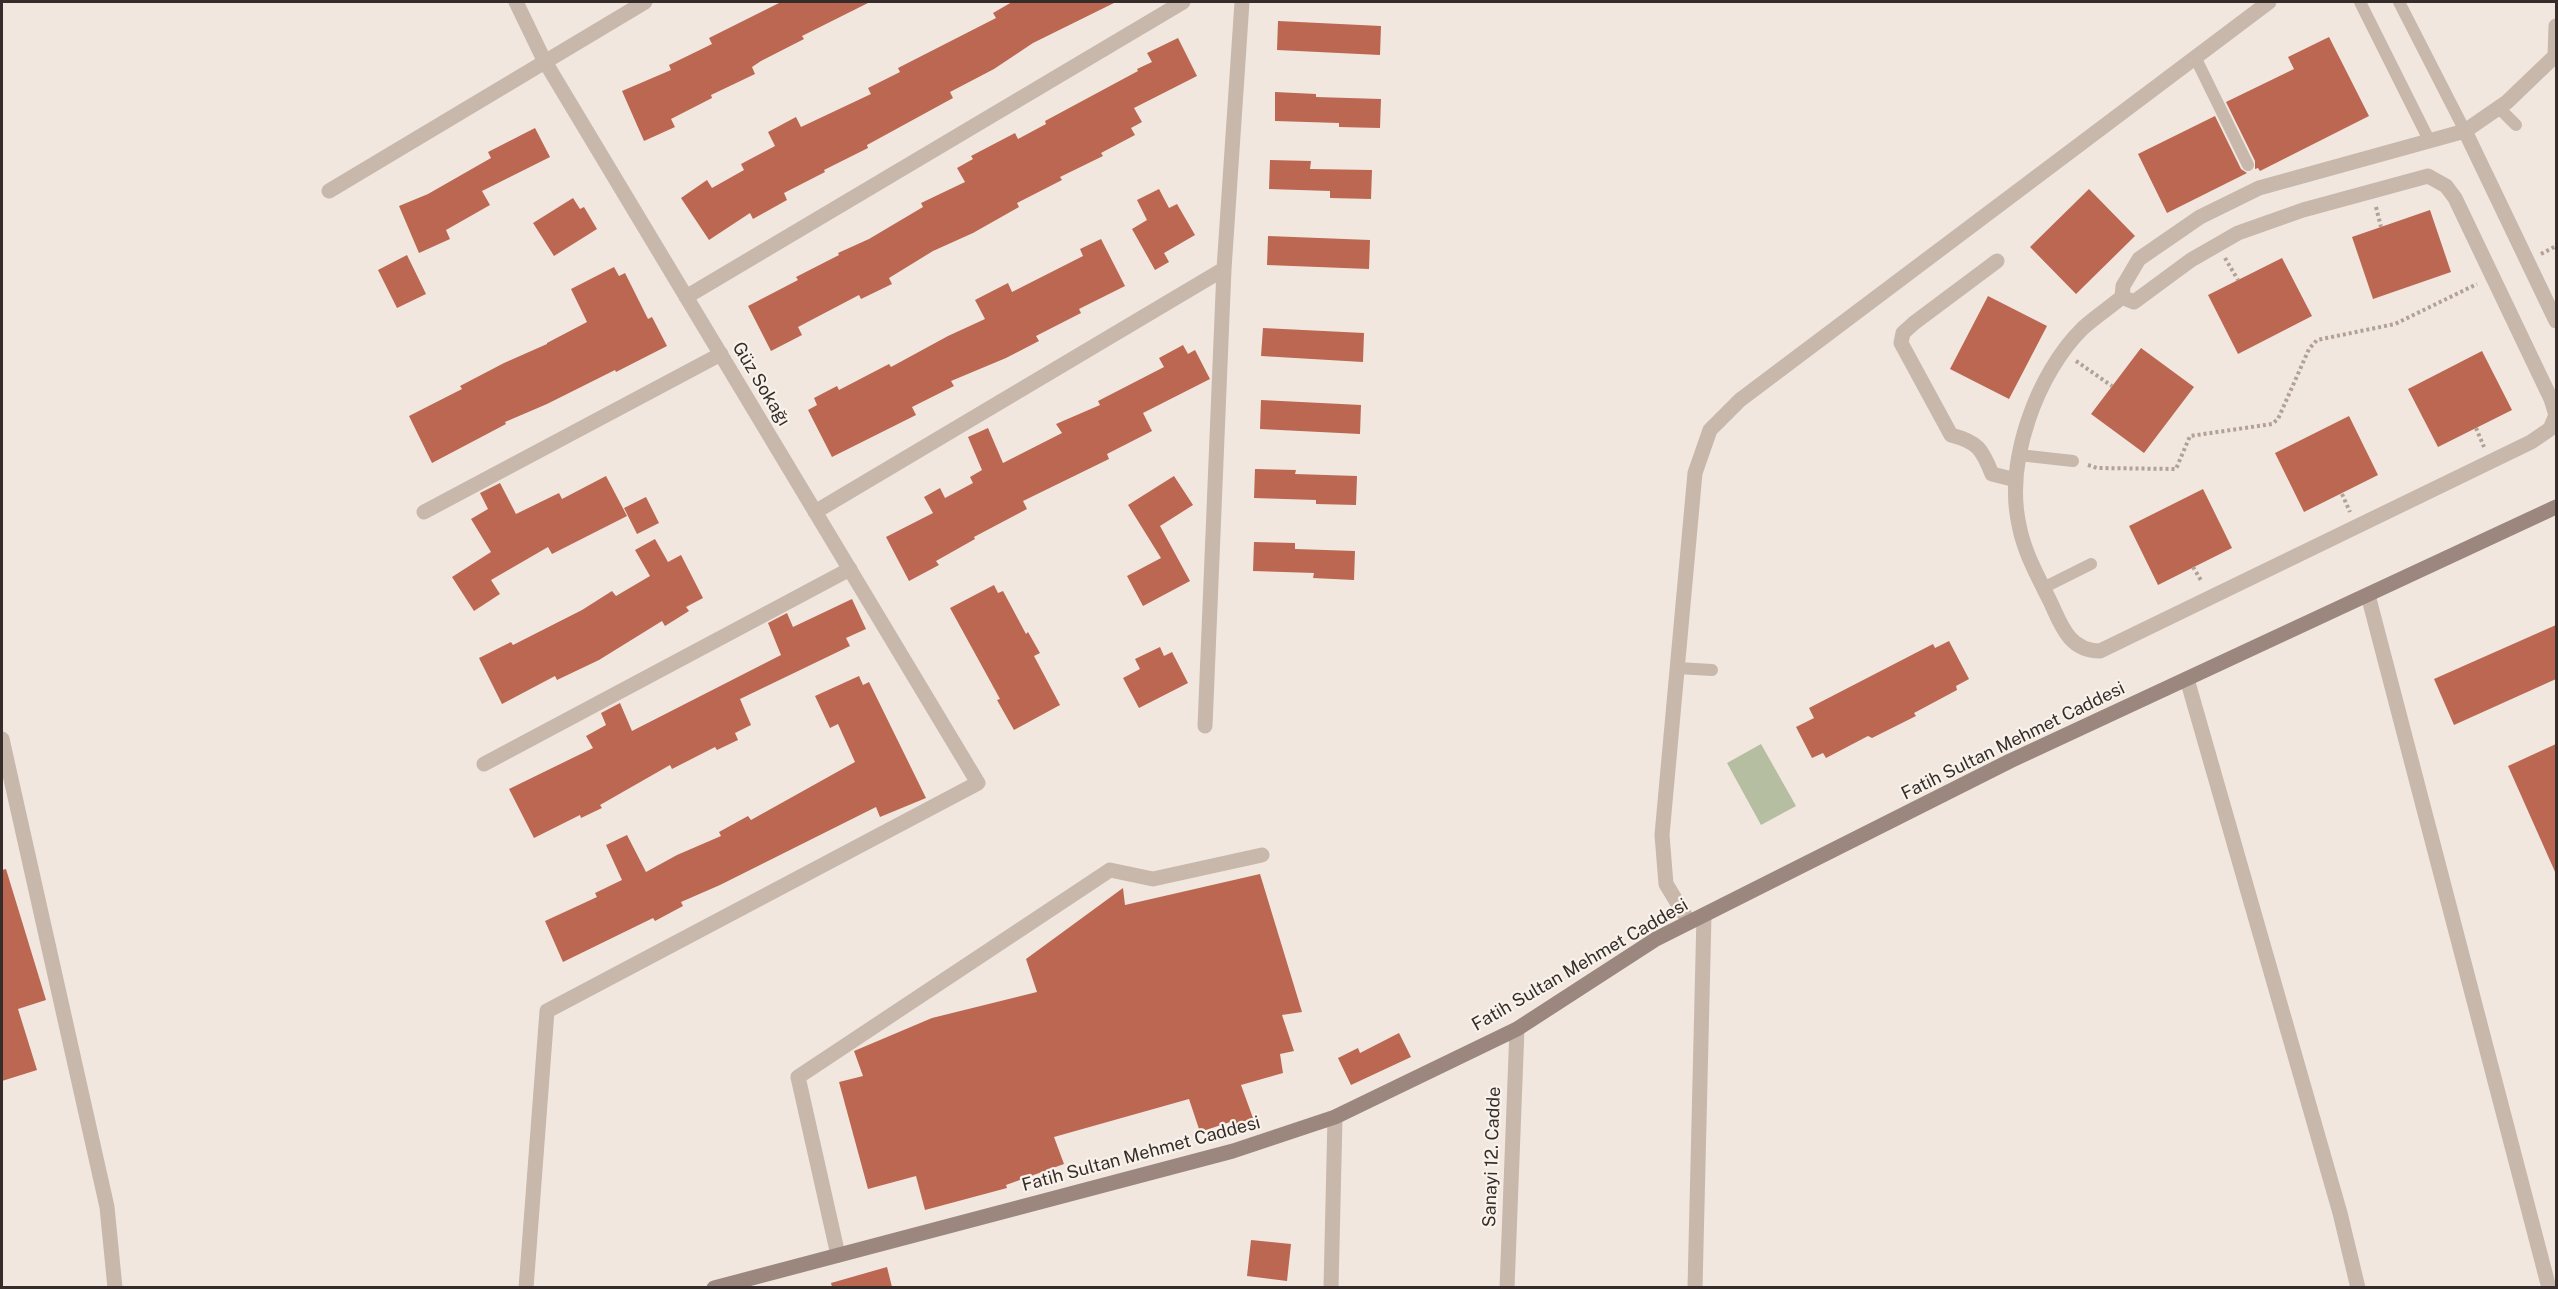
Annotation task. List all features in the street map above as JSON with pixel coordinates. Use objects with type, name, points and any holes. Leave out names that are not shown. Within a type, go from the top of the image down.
[{"type":"main road","name":"Fatih Sultan Mehmet Caddesi","points":[[714,1287],[1233,1151],[1335,1117],[1517,1029],[1656,939],[2010,761],[2556,507]]},
{"type":"street","name":"Güz Sokağı","points":[[516,2],[544,60],[978,783],[547,1011],[526,1287]]},
{"type":"street","points":[[329,191],[544,60],[645,2]]},
{"type":"street","points":[[686,297],[1183,2]]},
{"type":"street","points":[[1205,726],[1224,269],[1242,2]]},
{"type":"street","points":[[1689,922],[1666,884],[1662,835],[1695,473],[1710,430],[1740,400],[2269,2]]},
{"type":"street","points":[[2122,297],[2134,302],[2191,260],[2238,233],[2303,210],[2428,176],[2446,186],[2455,198],[2551,399],[2556,415],[2550,429],[2531,442],[2100,651],[2088,651],[2074,645],[2065,633],[2024,545],[2018,524],[2016,480],[2019,455],[2026,428],[2048,374],[2082,329],[2122,297],[2123,285],[2139,259],[2200,217],[2259,188],[2465,131],[2499,108],[2556,56],[2556,26]]},
{"type":"street","points":[[2465,131],[2556,321]]},
{"type":"street","points":[[1997,261],[1914,323],[1903,333],[1901,343],[1952,435],[1976,444],[1985,456],[1992,474],[2016,480]]},
{"type":"street","points":[[815,512],[1224,269]]},
{"type":"street","points":[[424,512],[721,354]]},
{"type":"street","points":[[484,764],[850,569]]},
{"type":"street","points":[[2368,595],[2549,1287]]},
{"type":"street","points":[[2187,679],[2340,1213],[2358,1287]]},
{"type":"street","points":[[2,739],[107,1208],[115,1287]]},
{"type":"street","points":[[838,1255],[798,1077],[1110,870],[1153,879],[1262,855]]},
{"type":"street","points":[[1695,1287],[1704,915]]},
{"type":"street","name":"Sanayi 12. Cadde","points":[[1507,1287],[1517,1029]]},
{"type":"street","points":[[1331,1287],[1335,1117]]},
{"type":"lane","points":[[2360,2],[2429,140]]},
{"type":"lane","points":[[2399,2],[2465,131]]},
{"type":"lane","points":[[2195,57],[2248,165]]},
{"type":"lane","points":[[2499,108],[2516,125]]},
{"type":"lane","points":[[2019,455],[2073,461]]},
{"type":"lane","points":[[2043,588],[2091,564]]},
{"type":"lane","points":[[1677,668],[1712,670]]},
{"type":"path","points":[[2218,245],[2238,280]]},
{"type":"path","points":[[2073,461],[2097,468],[2176,469],[2190,436],[2272,424],[2278,419],[2308,349],[2316,340],[2395,324],[2492,277]]},
{"type":"path","points":[[2064,353],[2112,386]]},
{"type":"green space","points":[[1761,744],[1796,806],[1761,825],[1727,763]]},
{"type":"building","points":[[781,2],[870,2],[802,36],[804,39],[761,61],[752,67],[755,74],[711,95],[712,98],[671,119],[675,127],[644,141],[622,91],[671,70],[669,65],[712,44],[709,38]]},
{"type":"building","points":[[1012,2],[1116,2],[1033,43],[994,69],[950,92],[953,98],[867,145],[868,148],[784,193],[787,200],[753,219],[750,213],[709,240],[681,198],[707,180],[712,188],[744,170],[741,164],[775,146],[768,132],[796,117],[801,127],[871,94],[868,88],[900,72],[898,68],[996,18],[993,13]]},
{"type":"building","points":[[1278,21],[1381,26],[1380,55],[1277,50]]},
{"type":"building","points":[[2329,37],[2369,116],[2260,171],[2258,168],[2255,169],[2255,161],[2226,102],[2294,69],[2288,57]]},
{"type":"building","points":[[1178,38],[1197,76],[1134,108],[1142,122],[1131,128],[1135,135],[1101,153],[1103,156],[1060,177],[1062,180],[1017,203],[1019,207],[973,233],[933,251],[889,278],[892,284],[861,299],[859,295],[798,327],[802,335],[771,351],[748,306],[798,280],[796,277],[839,255],[838,253],[869,239],[923,207],[921,203],[965,182],[957,168],[973,159],[971,156],[1015,133],[1018,139],[1046,124],[1045,121],[1152,62],[1147,53]]},
{"type":"building","points":[[1275,92],[1316,94],[1316,97],[1381,99],[1380,128],[1339,127],[1339,123],[1275,121]]},
{"type":"building","points":[[2215,116],[2241,169],[2247,173],[2167,213],[2138,154]]},
{"type":"building","points":[[535,128],[550,157],[482,191],[490,205],[446,230],[450,239],[419,253],[399,206],[428,194],[491,158],[488,152]]},
{"type":"building","points":[[1270,160],[1311,161],[1310,169],[1372,170],[1371,199],[1330,198],[1330,191],[1269,189]]},
{"type":"building","points":[[1159,189],[1169,208],[1177,204],[1195,235],[1164,253],[1169,262],[1155,270],[1132,229],[1147,220],[1137,200]]},
{"type":"building","points":[[2089,189],[2135,236],[2076,294],[2030,247]]},
{"type":"building","points":[[573,198],[580,209],[584,207],[597,229],[554,256],[533,223]]},
{"type":"building","points":[[2430,210],[2451,272],[2373,299],[2352,237]]},
{"type":"building","points":[[1268,236],[1370,240],[1369,269],[1267,265]]},
{"type":"building","points":[[1101,239],[1125,286],[1079,309],[1081,313],[1036,336],[1039,341],[1006,358],[951,381],[954,386],[912,407],[916,415],[832,457],[808,410],[817,405],[814,398],[837,386],[839,390],[889,364],[891,367],[985,319],[975,300],[1008,283],[1012,292],[1083,256],[1080,249]]},
{"type":"building","points":[[407,255],[426,294],[397,308],[378,270]]},
{"type":"building","points":[[2282,258],[2312,316],[2238,354],[2208,295]]},
{"type":"building","points":[[614,267],[619,276],[625,273],[648,319],[652,317],[667,346],[616,372],[615,370],[505,422],[506,424],[432,463],[409,416],[462,389],[460,386],[587,322],[571,289]]},
{"type":"building","points":[[1988,296],[2047,326],[2009,399],[1950,369]]},
{"type":"building","points":[[1263,328],[1364,333],[1363,362],[1261,356]]},
{"type":"building","points":[[1183,345],[1188,354],[1195,350],[1210,379],[1143,413],[1152,431],[1107,454],[1109,459],[1023,501],[1027,509],[974,537],[975,539],[936,561],[939,565],[909,581],[886,537],[933,513],[924,497],[940,488],[945,498],[973,483],[970,477],[982,470],[968,437],[988,428],[1003,463],[1062,433],[1056,424],[1100,405],[1098,401],[1164,367],[1159,358]]},
{"type":"building","points":[[2141,348],[2194,387],[2144,453],[2091,414]]},
{"type":"building","points":[[2482,351],[2512,410],[2438,447],[2408,389]]},
{"type":"building","points":[[1261,400],[1361,405],[1360,434],[1260,429]]},
{"type":"building","points":[[2349,416],[2378,475],[2304,512],[2275,453]]},
{"type":"building","points":[[1255,469],[1296,470],[1295,474],[1357,476],[1356,505],[1316,504],[1316,500],[1254,498]]},
{"type":"building","points":[[606,476],[627,516],[552,554],[548,547],[491,580],[500,594],[474,611],[452,577],[491,552],[471,519],[488,509],[480,493],[500,483],[516,514],[559,493],[562,499]]},
{"type":"building","points":[[1174,476],[1193,505],[1160,526],[1190,581],[1143,606],[1127,576],[1161,558],[1128,505]]},
{"type":"building","points":[[2203,489],[2232,548],[2158,585],[2129,526]]},
{"type":"building","points":[[646,497],[659,523],[637,534],[624,508]]},
{"type":"building","points":[[655,539],[668,562],[681,555],[703,598],[686,607],[689,611],[665,626],[662,621],[599,660],[557,680],[555,676],[502,704],[479,658],[511,642],[513,645],[582,610],[612,591],[616,596],[650,576],[635,550]]},
{"type":"building","points":[[1254,542],[1295,543],[1295,549],[1355,551],[1354,580],[1313,578],[1314,573],[1253,571]]},
{"type":"building","points":[[994,585],[998,593],[1003,591],[1026,634],[1028,632],[1040,653],[1034,656],[1060,705],[1014,730],[997,700],[1000,699],[950,608]]},
{"type":"building","points":[[852,599],[866,629],[846,638],[850,646],[740,699],[751,725],[735,733],[738,740],[717,750],[715,747],[672,769],[670,765],[600,805],[602,808],[581,818],[580,815],[534,838],[509,789],[593,748],[586,736],[606,725],[601,713],[620,703],[632,731],[781,655],[768,623],[787,613],[793,627]]},
{"type":"building","points":[[2556,625],[2556,679],[2454,725],[2434,679]]},
{"type":"building","points":[[1949,641],[1969,679],[1956,686],[1957,690],[1914,713],[1916,716],[1872,738],[1868,736],[1826,758],[1823,753],[1812,758],[1796,727],[1814,718],[1809,708],[1933,644],[1935,648]]},
{"type":"building","points":[[1160,647],[1164,656],[1172,652],[1188,683],[1139,708],[1123,678],[1140,669],[1135,659]]},
{"type":"building","points":[[859,676],[863,685],[869,682],[926,798],[880,817],[876,807],[681,902],[683,906],[655,921],[653,918],[563,962],[545,921],[597,897],[595,893],[622,880],[606,845],[627,835],[646,872],[677,855],[721,836],[719,832],[748,816],[751,820],[855,762],[838,724],[830,728],[815,696]]},
{"type":"building","points":[[2556,744],[2556,874],[2508,766]]},
{"type":"building","points":[[6,869],[46,1000],[18,1009],[37,1070],[2,1081],[2,870]]},
{"type":"building","points":[[1260,874],[1302,1012],[1282,1015],[1294,1051],[1280,1054],[1283,1073],[1241,1085],[1253,1118],[1231,1126],[1230,1122],[1200,1132],[1189,1099],[1054,1137],[1064,1164],[1006,1185],[1007,1188],[925,1210],[916,1176],[868,1189],[839,1082],[863,1076],[854,1051],[932,1018],[1037,992],[1026,959],[1123,888],[1125,905]]},
{"type":"building","points":[[1399,1033],[1411,1057],[1351,1085],[1338,1058],[1358,1048],[1360,1053]]},
{"type":"building","points":[[1251,1240],[1291,1244],[1287,1281],[1247,1276]]},
{"type":"building","points":[[887,1267],[892,1287],[832,1287],[831,1283]]}]
